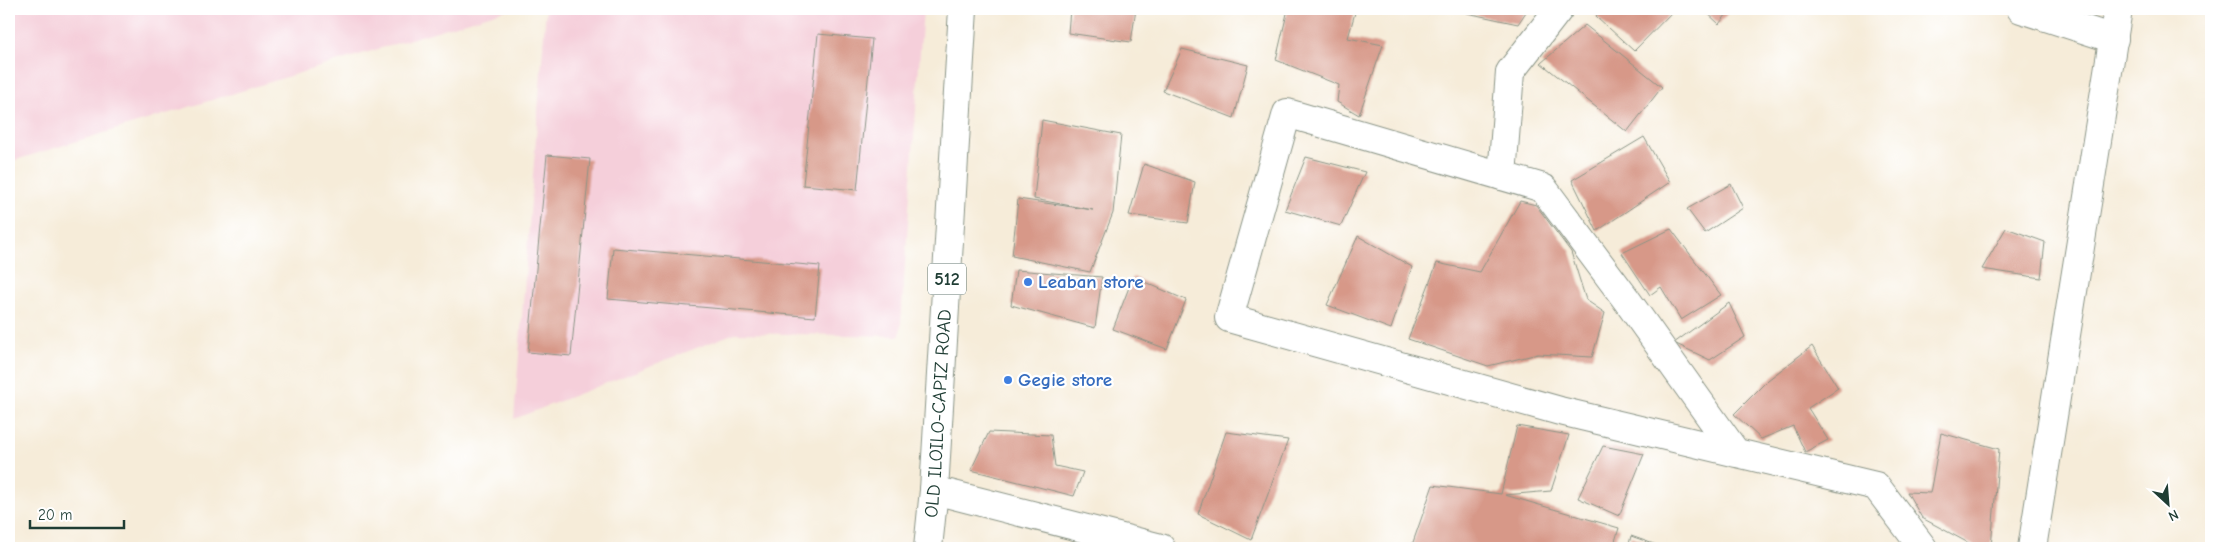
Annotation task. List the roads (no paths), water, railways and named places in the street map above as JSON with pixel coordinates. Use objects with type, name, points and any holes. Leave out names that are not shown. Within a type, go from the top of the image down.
[{"type":"street","name":"OLD ILOILO-CAPIZ ROAD","points":[[928,548],[934,490],[963,9]]},
{"type":"street","points":[[1502,176],[1510,72],[1559,9]]},
{"type":"street","points":[[2021,9],[2114,39]]},
{"type":"street","points":[[2032,548],[2118,9]]},
{"type":"street","points":[[1736,453],[1626,299],[1543,188],[1287,113],[1230,318],[1560,411],[1736,453],[1876,486],[1923,548]]},
{"type":"street","points":[[934,490],[1160,548]]},
{"type":"place","name":"Leaban store","points":[[1028,282]]},
{"type":"place","name":"Gegie store","points":[[1008,380]]}]
